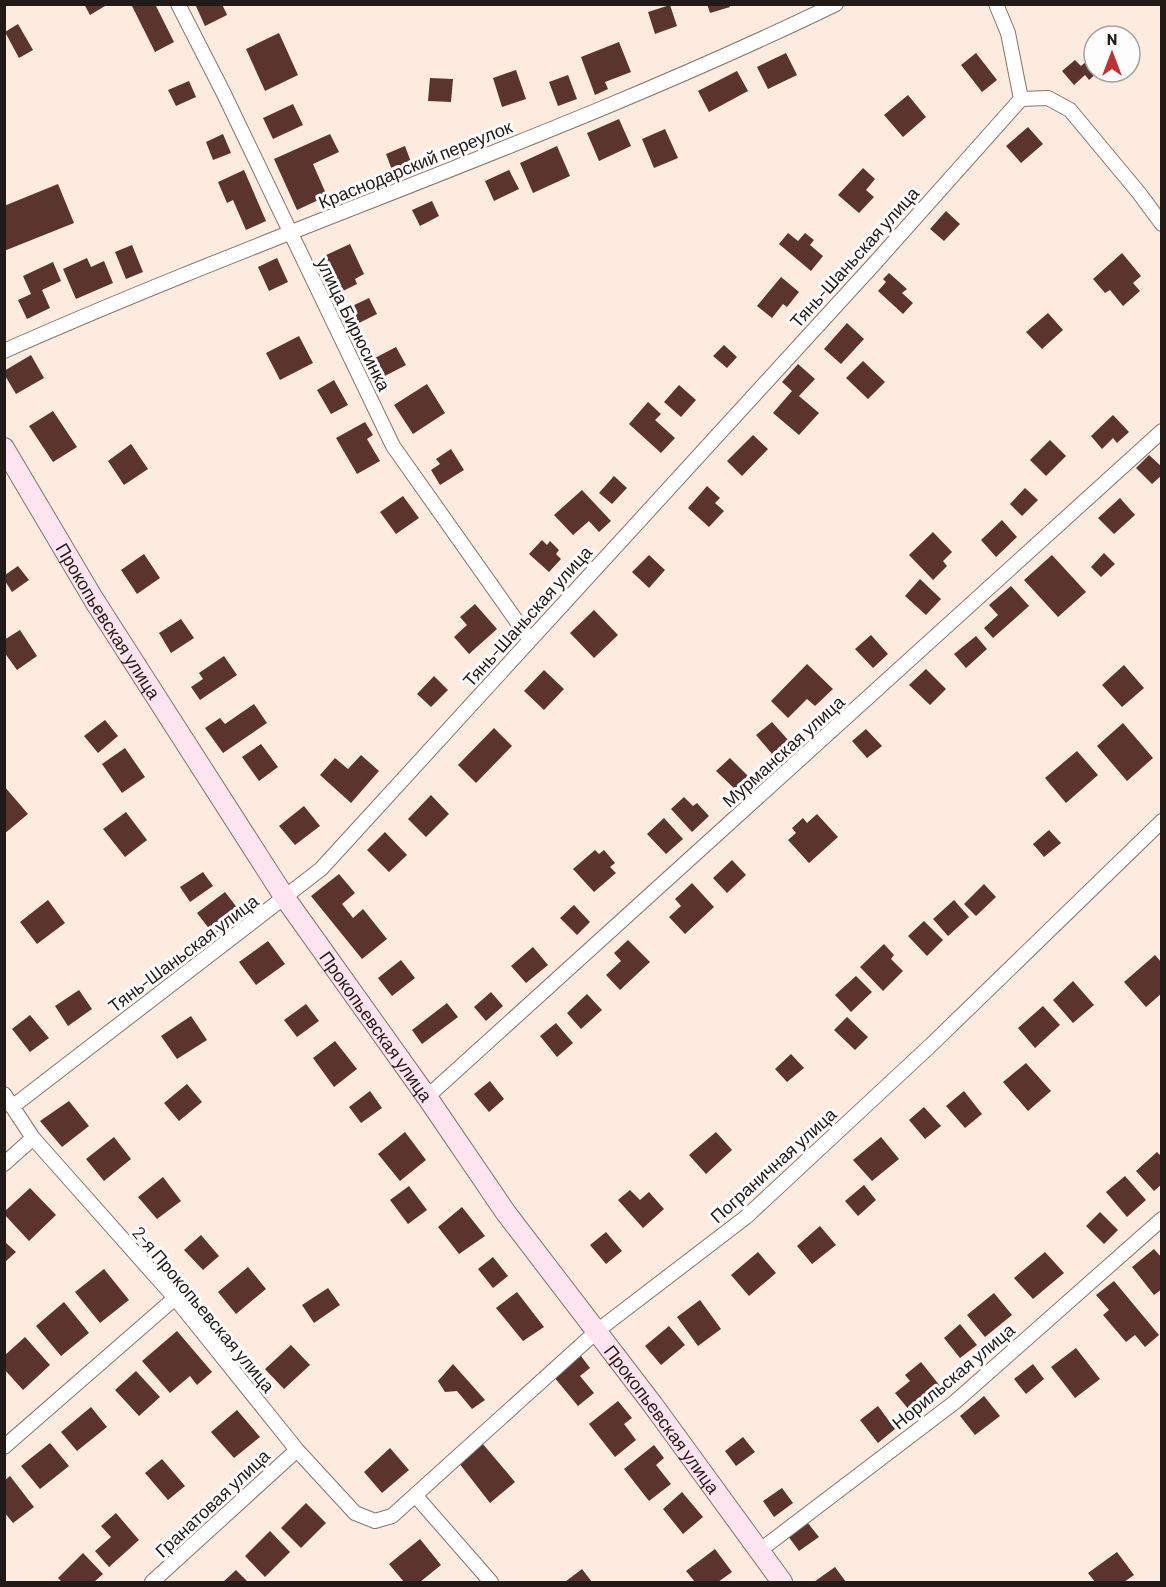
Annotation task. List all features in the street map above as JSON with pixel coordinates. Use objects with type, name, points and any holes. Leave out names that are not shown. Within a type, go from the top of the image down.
[{"type":"main road","name":"Прокопьевская улица","points":[[4,448],[94,600],[285,898],[427,1097],[506,1213],[597,1331],[782,1582]]},
{"type":"street","name":"улица Бирюсинка","points":[[178,4],[224,94],[393,446],[530,640]]},
{"type":"street","name":"Краснодарский переулок","points":[[4,351],[290,233],[626,99],[788,28],[836,4]]},
{"type":"street","points":[[996,4],[1008,33],[1021,99],[1048,98],[1070,110],[1161,224]]},
{"type":"street","name":"Тянь-Шаньская улица","points":[[8,1100],[285,898],[321,869],[1021,99]]},
{"type":"street","name":"Мурманская улица","points":[[427,1097],[1161,431]]},
{"type":"street","name":"Пограничная улица","points":[[392,1516],[597,1331],[746,1217],[931,1045],[1161,821]]},
{"type":"street","name":"2-я Прокопьевская улица","points":[[8,1100],[33,1138],[175,1298],[297,1450],[355,1513],[375,1521],[392,1516]]},
{"type":"street","points":[[4,1164],[33,1138]]},
{"type":"street","name":"Норильская улица","points":[[759,1551],[955,1402],[1161,1219]]},
{"type":"street","points":[[4,1447],[175,1298]]},
{"type":"street","name":"Гранатовая улица","points":[[153,1582],[297,1450]]},
{"type":"street","points":[[415,1495],[491,1582]]},
{"type":"building","points":[[84,4],[104,4],[105,6],[90,15]]},
{"type":"building","points":[[155,4],[174,42],[155,52],[132,6]]},
{"type":"building","points":[[195,4],[222,4],[227,15],[205,26]]},
{"type":"building","points":[[707,4],[729,4],[730,7],[710,13]]},
{"type":"building","points":[[670,5],[677,26],[655,34],[648,12]]},
{"type":"building","points":[[18,24],[33,50],[19,58],[5,32]]},
{"type":"building","points":[[279,33],[298,75],[265,91],[246,49]]},
{"type":"building","points":[[619,42],[631,72],[605,82],[608,89],[595,95],[581,57]]},
{"type":"building","points":[[786,53],[797,75],[768,89],[757,67]]},
{"type":"building","points":[[976,53],[997,80],[982,92],[961,65]]},
{"type":"building","points":[[1075,60],[1081,66],[1082,78],[1074,85],[1062,71]]},
{"type":"building","points":[[516,70],[526,99],[502,107],[493,78]]},
{"type":"building","points":[[737,71],[748,91],[709,112],[698,91]]},
{"type":"building","points":[[568,75],[577,99],[558,106],[549,82]]},
{"type":"building","points":[[430,78],[453,79],[451,102],[428,101]]},
{"type":"building","points":[[189,81],[196,97],[176,106],[168,90]]},
{"type":"building","points":[[908,95],[926,117],[903,137],[884,115]]},
{"type":"building","points":[[293,104],[303,125],[273,139],[263,118]]},
{"type":"building","points":[[619,119],[631,146],[599,161],[587,133]]},
{"type":"building","points":[[1028,127],[1043,144],[1021,163],[1006,146]]},
{"type":"building","points":[[665,129],[678,158],[654,168],[642,139]]},
{"type":"building","points":[[223,134],[231,153],[213,160],[206,142]]},
{"type":"building","points":[[330,134],[339,152],[313,164],[327,196],[297,210],[274,159]]},
{"type":"building","points":[[405,146],[411,162],[392,170],[386,154]]},
{"type":"building","points":[[557,146],[570,176],[533,193],[520,163]]},
{"type":"building","points":[[863,168],[875,179],[866,190],[874,197],[859,213],[838,195]]},
{"type":"building","points":[[244,170],[266,221],[246,230],[233,200],[227,203],[218,182]]},
{"type":"building","points":[[509,170],[519,189],[494,201],[485,181]]},
{"type":"building","points":[[58,184],[74,223],[4,251],[4,206]]},
{"type":"building","points":[[432,201],[439,216],[420,226],[412,210]]},
{"type":"building","points":[[946,211],[960,224],[944,241],[930,229]]},
{"type":"building","points":[[788,233],[798,241],[805,233],[814,240],[810,245],[823,256],[811,271],[779,244]]},
{"type":"building","points":[[350,244],[364,274],[355,279],[357,284],[341,292],[324,256]]},
{"type":"building","points":[[132,245],[143,272],[126,279],[115,252]]},
{"type":"building","points":[[1122,253],[1141,276],[1133,283],[1140,291],[1123,306],[1110,290],[1105,293],[1093,279]]},
{"type":"building","points":[[87,258],[91,267],[104,261],[113,283],[76,299],[63,269]]},
{"type":"building","points":[[277,258],[288,282],[269,291],[258,267]]},
{"type":"building","points":[[53,262],[61,281],[42,290],[50,308],[27,319],[18,300],[31,294],[23,276]]},
{"type":"building","points":[[889,273],[907,289],[902,293],[913,303],[903,314],[878,291],[886,282],[883,279]]},
{"type":"building","points":[[781,277],[799,292],[787,307],[783,304],[772,318],[757,306]]},
{"type":"building","points":[[369,298],[377,314],[357,324],[348,308]]},
{"type":"building","points":[[1048,313],[1063,330],[1042,349],[1026,332]]},
{"type":"building","points":[[847,323],[864,339],[841,364],[824,349]]},
{"type":"building","points":[[299,336],[313,363],[280,380],[266,353]]},
{"type":"building","points":[[724,345],[737,357],[727,368],[713,356]]},
{"type":"building","points":[[396,347],[406,365],[383,377],[373,359]]},
{"type":"building","points":[[31,355],[44,378],[16,394],[4,371]]},
{"type":"building","points":[[863,361],[885,382],[868,399],[846,378]]},
{"type":"building","points":[[798,364],[815,379],[799,396],[819,413],[799,435],[773,413],[792,391],[782,382]]},
{"type":"building","points":[[334,380],[348,405],[331,414],[317,390]]},
{"type":"building","points":[[427,384],[445,413],[413,434],[394,405]]},
{"type":"building","points":[[679,385],[696,400],[681,417],[664,402]]},
{"type":"building","points":[[648,402],[661,414],[655,420],[675,438],[661,453],[629,424]]},
{"type":"building","points":[[53,411],[77,447],[53,462],[29,426]]},
{"type":"building","points":[[1113,415],[1129,432],[1117,443],[1113,438],[1102,449],[1091,436]]},
{"type":"building","points":[[365,422],[373,435],[367,439],[380,461],[357,474],[336,438]]},
{"type":"building","points":[[753,435],[768,449],[742,476],[727,461]]},
{"type":"building","points":[[1050,440],[1066,456],[1046,476],[1030,460]]},
{"type":"building","points":[[131,444],[148,469],[124,485],[108,461]]},
{"type":"building","points":[[451,449],[464,470],[440,485],[431,470],[440,464],[436,459]]},
{"type":"building","points":[[1149,455],[1162,467],[1162,475],[1152,484],[1136,468]]},
{"type":"building","points":[[614,476],[627,488],[612,504],[599,493]]},
{"type":"building","points":[[707,486],[720,498],[715,503],[724,511],[709,527],[688,508]]},
{"type":"building","points":[[1025,488],[1038,500],[1022,516],[1010,504]]},
{"type":"building","points":[[582,490],[611,521],[599,532],[589,521],[573,535],[554,515]]},
{"type":"building","points":[[403,496],[419,518],[396,534],[380,512]]},
{"type":"building","points":[[1120,498],[1135,515],[1114,534],[1098,518]]},
{"type":"building","points":[[1002,520],[1017,537],[996,557],[981,540]]},
{"type":"building","points":[[933,532],[952,552],[943,561],[947,566],[933,580],[909,555]]},
{"type":"building","points":[[542,540],[547,545],[550,541],[559,550],[556,554],[561,559],[549,572],[529,554]]},
{"type":"building","points":[[1104,553],[1115,564],[1101,577],[1091,567]]},
{"type":"building","points":[[144,554],[160,578],[137,594],[121,570]]},
{"type":"building","points":[[649,555],[665,570],[649,588],[632,572]]},
{"type":"building","points":[[1052,555],[1086,592],[1058,617],[1024,580]]},
{"type":"building","points":[[18,566],[29,580],[12,592],[5,581],[5,575]]},
{"type":"building","points":[[920,579],[941,599],[926,615],[905,596]]},
{"type":"building","points":[[1011,586],[1029,606],[993,638],[984,628],[998,615],[989,605]]},
{"type":"building","points":[[475,604],[497,629],[469,654],[454,637],[467,625],[460,617]]},
{"type":"building","points":[[594,610],[618,635],[594,658],[570,633]]},
{"type":"building","points":[[181,619],[194,638],[171,653],[159,633]]},
{"type":"building","points":[[20,630],[37,656],[17,670],[4,652],[4,640]]},
{"type":"building","points":[[871,635],[888,654],[873,668],[855,649]]},
{"type":"building","points":[[976,636],[987,649],[966,668],[954,654]]},
{"type":"building","points":[[224,656],[237,675],[200,700],[191,687],[203,679],[199,673]]},
{"type":"building","points":[[807,664],[833,689],[815,706],[807,699],[788,718],[771,701]]},
{"type":"building","points":[[1124,665],[1144,688],[1122,707],[1102,685]]},
{"type":"building","points":[[926,669],[946,689],[930,705],[909,685]]},
{"type":"building","points":[[544,670],[564,689],[544,710],[524,691]]},
{"type":"building","points":[[434,676],[448,690],[431,707],[417,694]]},
{"type":"building","points":[[254,704],[267,723],[223,753],[205,728],[220,718],[225,724]]},
{"type":"building","points":[[105,720],[118,736],[98,753],[84,736]]},
{"type":"building","points":[[772,722],[789,741],[773,755],[756,735]]},
{"type":"building","points":[[1123,723],[1153,758],[1127,781],[1097,746]]},
{"type":"building","points":[[494,728],[512,746],[476,783],[458,765]]},
{"type":"building","points":[[866,729],[882,746],[867,758],[852,741]]},
{"type":"building","points":[[261,744],[278,767],[259,781],[242,757]]},
{"type":"building","points":[[125,748],[145,777],[122,793],[102,764]]},
{"type":"building","points":[[1077,751],[1098,775],[1066,803],[1045,778]]},
{"type":"building","points":[[361,755],[379,771],[351,803],[320,775],[335,758],[348,769]]},
{"type":"building","points":[[730,758],[750,778],[737,791],[716,771]]},
{"type":"building","points":[[4,786],[28,814],[4,834]]},
{"type":"building","points":[[431,795],[449,814],[426,837],[408,819]]},
{"type":"building","points":[[684,797],[693,806],[697,803],[709,816],[692,832],[671,809]]},
{"type":"building","points":[[304,806],[320,826],[295,845],[279,826]]},
{"type":"building","points":[[126,812],[147,840],[125,857],[103,829]]},
{"type":"building","points":[[817,814],[838,837],[809,863],[788,840],[796,833],[792,828],[803,818],[807,823]]},
{"type":"building","points":[[664,818],[683,839],[666,854],[647,834]]},
{"type":"building","points":[[1049,830],[1061,843],[1044,857],[1033,844]]},
{"type":"building","points":[[385,832],[407,855],[389,872],[367,850]]},
{"type":"building","points":[[595,850],[599,854],[604,850],[615,863],[610,867],[616,873],[594,892],[573,869]]},
{"type":"building","points":[[732,860],[746,875],[727,893],[713,878]]},
{"type":"building","points":[[203,872],[213,886],[190,902],[180,887]]},
{"type":"building","points":[[339,874],[355,893],[342,904],[353,918],[363,909],[387,939],[362,959],[311,896]]},
{"type":"building","points":[[692,883],[714,907],[685,934],[669,917],[681,906],[675,899]]},
{"type":"building","points":[[984,884],[996,897],[976,916],[964,904]]},
{"type":"building","points":[[225,892],[242,914],[214,935],[197,913]]},
{"type":"building","points":[[48,900],[65,923],[37,944],[20,922]]},
{"type":"building","points":[[954,900],[969,917],[948,936],[933,919]]},
{"type":"building","points":[[574,905],[590,922],[577,935],[560,918]]},
{"type":"building","points":[[924,921],[943,940],[927,956],[908,936]]},
{"type":"building","points":[[628,940],[650,962],[620,990],[606,975],[621,961],[614,953]]},
{"type":"building","points":[[268,941],[285,964],[256,985],[239,962]]},
{"type":"building","points":[[884,944],[894,955],[891,959],[903,971],[883,991],[860,967]]},
{"type":"building","points":[[533,947],[548,965],[526,983],[511,966]]},
{"type":"building","points":[[1155,955],[1162,963],[1162,993],[1146,1007],[1124,982]]},
{"type":"building","points":[[401,960],[415,978],[392,996],[378,978]]},
{"type":"building","points":[[856,976],[872,992],[851,1012],[835,995]]},
{"type":"building","points":[[1073,981],[1094,1005],[1073,1023],[1053,1000]]},
{"type":"building","points":[[79,990],[92,1009],[68,1026],[55,1006]]},
{"type":"building","points":[[491,992],[503,1006],[486,1021],[474,1007]]},
{"type":"building","points":[[587,994],[602,1010],[581,1029],[567,1013]]},
{"type":"building","points":[[447,1003],[458,1017],[422,1044],[412,1030]]},
{"type":"building","points":[[306,1004],[319,1021],[297,1037],[284,1020]]},
{"type":"building","points":[[1043,1006],[1060,1025],[1035,1048],[1018,1028]]},
{"type":"building","points":[[30,1015],[49,1038],[30,1052],[12,1029]]},
{"type":"building","points":[[191,1016],[207,1040],[177,1059],[161,1036]]},
{"type":"building","points":[[847,1017],[868,1037],[855,1050],[834,1030]]},
{"type":"building","points":[[556,1023],[573,1043],[557,1057],[540,1036]]},
{"type":"building","points":[[335,1041],[357,1069],[334,1087],[313,1058]]},
{"type":"building","points":[[791,1054],[804,1068],[787,1082],[775,1069]]},
{"type":"building","points":[[1026,1063],[1051,1091],[1028,1111],[1003,1082]]},
{"type":"building","points":[[490,1081],[504,1099],[489,1112],[474,1094]]},
{"type":"building","points":[[187,1084],[202,1102],[179,1121],[164,1103]]},
{"type":"building","points":[[370,1091],[382,1108],[361,1123],[349,1107]]},
{"type":"building","points":[[964,1091],[982,1114],[965,1128],[946,1106]]},
{"type":"building","points":[[69,1101],[89,1126],[62,1147],[40,1121]]},
{"type":"building","points":[[924,1107],[941,1126],[925,1139],[909,1120]]},
{"type":"building","points":[[405,1132],[426,1160],[400,1181],[378,1154]]},
{"type":"building","points":[[716,1132],[732,1150],[706,1174],[689,1155]]},
{"type":"building","points":[[114,1137],[131,1159],[104,1181],[86,1159]]},
{"type":"building","points":[[881,1137],[899,1159],[872,1181],[853,1160]]},
{"type":"building","points":[[1157,1152],[1162,1157],[1162,1184],[1154,1191],[1136,1171]]},
{"type":"building","points":[[1125,1176],[1146,1200],[1127,1217],[1106,1192]]},
{"type":"building","points":[[163,1177],[181,1201],[157,1219],[138,1197]]},
{"type":"building","points":[[864,1185],[876,1200],[858,1216],[845,1201]]},
{"type":"building","points":[[409,1186],[427,1210],[408,1224],[390,1200]]},
{"type":"building","points":[[30,1188],[56,1215],[29,1241],[4,1212]]},
{"type":"building","points":[[630,1190],[640,1200],[649,1192],[664,1209],[643,1228],[618,1200]]},
{"type":"building","points":[[462,1207],[485,1236],[459,1254],[438,1227]]},
{"type":"building","points":[[1100,1212],[1118,1230],[1104,1244],[1086,1226]]},
{"type":"building","points":[[820,1226],[836,1245],[812,1264],[797,1246]]},
{"type":"building","points":[[606,1232],[622,1251],[606,1264],[590,1245]]},
{"type":"building","points":[[201,1235],[219,1256],[203,1270],[184,1250]]},
{"type":"building","points":[[4,1241],[16,1252],[4,1263]]},
{"type":"building","points":[[1154,1249],[1162,1258],[1162,1289],[1154,1295],[1132,1267]]},
{"type":"building","points":[[758,1252],[776,1273],[749,1296],[731,1275]]},
{"type":"building","points":[[1045,1252],[1064,1273],[1033,1299],[1014,1278]]},
{"type":"building","points":[[493,1257],[508,1276],[493,1288],[478,1269]]},
{"type":"building","points":[[248,1267],[266,1289],[236,1314],[218,1292]]},
{"type":"building","points":[[104,1269],[129,1300],[100,1323],[75,1292]]},
{"type":"building","points":[[1114,1281],[1159,1335],[1145,1347],[1135,1335],[1126,1342],[1103,1315],[1109,1310],[1096,1295]]},
{"type":"building","points":[[328,1288],[340,1305],[314,1323],[302,1305]]},
{"type":"building","points":[[517,1292],[544,1327],[523,1341],[496,1308]]},
{"type":"building","points":[[994,1293],[1012,1315],[985,1337],[967,1315]]},
{"type":"building","points":[[700,1300],[721,1329],[698,1346],[677,1317]]},
{"type":"building","points":[[64,1302],[89,1333],[61,1356],[36,1326]]},
{"type":"building","points":[[960,1324],[977,1345],[960,1358],[944,1338]]},
{"type":"building","points":[[669,1326],[685,1345],[661,1365],[645,1346]]},
{"type":"building","points":[[177,1331],[212,1372],[197,1385],[190,1376],[170,1393],[142,1361]]},
{"type":"building","points":[[25,1337],[50,1365],[23,1390],[4,1369],[4,1356]]},
{"type":"building","points":[[291,1345],[310,1365],[284,1389],[265,1369]]},
{"type":"building","points":[[1076,1348],[1100,1379],[1075,1398],[1051,1367]]},
{"type":"building","points":[[581,1356],[590,1368],[580,1376],[594,1393],[578,1406],[554,1377]]},
{"type":"building","points":[[921,1362],[944,1391],[931,1401],[928,1397],[910,1411],[895,1393],[910,1381],[905,1375]]},
{"type":"building","points":[[453,1364],[485,1400],[472,1409],[457,1391],[445,1392],[438,1381]]},
{"type":"building","points":[[1033,1364],[1044,1379],[1026,1394],[1014,1379]]},
{"type":"building","points":[[136,1371],[160,1397],[139,1416],[115,1390]]},
{"type":"building","points":[[984,1396],[1000,1416],[975,1435],[960,1416]]},
{"type":"building","points":[[618,1401],[632,1418],[624,1424],[636,1440],[615,1457],[589,1424]]},
{"type":"building","points":[[878,1406],[895,1429],[878,1443],[860,1420]]},
{"type":"building","points":[[91,1407],[107,1427],[77,1451],[61,1432]]},
{"type":"building","points":[[237,1410],[260,1437],[234,1458],[211,1432]]},
{"type":"building","points":[[743,1437],[755,1452],[736,1466],[725,1451]]},
{"type":"building","points":[[50,1443],[69,1466],[40,1489],[21,1466]]},
{"type":"building","points":[[482,1443],[515,1482],[490,1503],[459,1463]]},
{"type":"building","points":[[654,1445],[664,1458],[656,1465],[671,1484],[649,1501],[624,1469]]},
{"type":"building","points":[[390,1448],[409,1470],[382,1493],[364,1472]]},
{"type":"building","points":[[162,1459],[185,1486],[168,1500],[145,1473]]},
{"type":"building","points":[[10,1476],[34,1507],[13,1523],[4,1512],[4,1481]]},
{"type":"building","points":[[782,1488],[793,1503],[774,1517],[763,1501]]},
{"type":"building","points":[[682,1492],[703,1517],[683,1534],[663,1509]]},
{"type":"building","points":[[306,1503],[326,1523],[301,1548],[281,1528]]},
{"type":"building","points":[[116,1513],[139,1540],[109,1567],[95,1551],[111,1537],[101,1526]]},
{"type":"building","points":[[807,1522],[819,1537],[799,1551],[788,1536]]},
{"type":"building","points":[[270,1531],[290,1552],[265,1577],[245,1556]]},
{"type":"building","points":[[420,1539],[441,1565],[420,1582],[404,1582],[389,1564]]},
{"type":"building","points":[[715,1549],[732,1572],[718,1582],[695,1582],[686,1571]]},
{"type":"building","points":[[1117,1552],[1134,1575],[1124,1582],[1095,1582],[1088,1573]]},
{"type":"building","points":[[83,1553],[103,1574],[94,1582],[62,1582],[58,1578]]},
{"type":"building","points":[[835,1567],[846,1582],[814,1582]]},
{"type":"building","points":[[582,1569],[592,1582],[565,1582]]},
{"type":"building","points":[[236,1570],[248,1582],[223,1582]]}]
